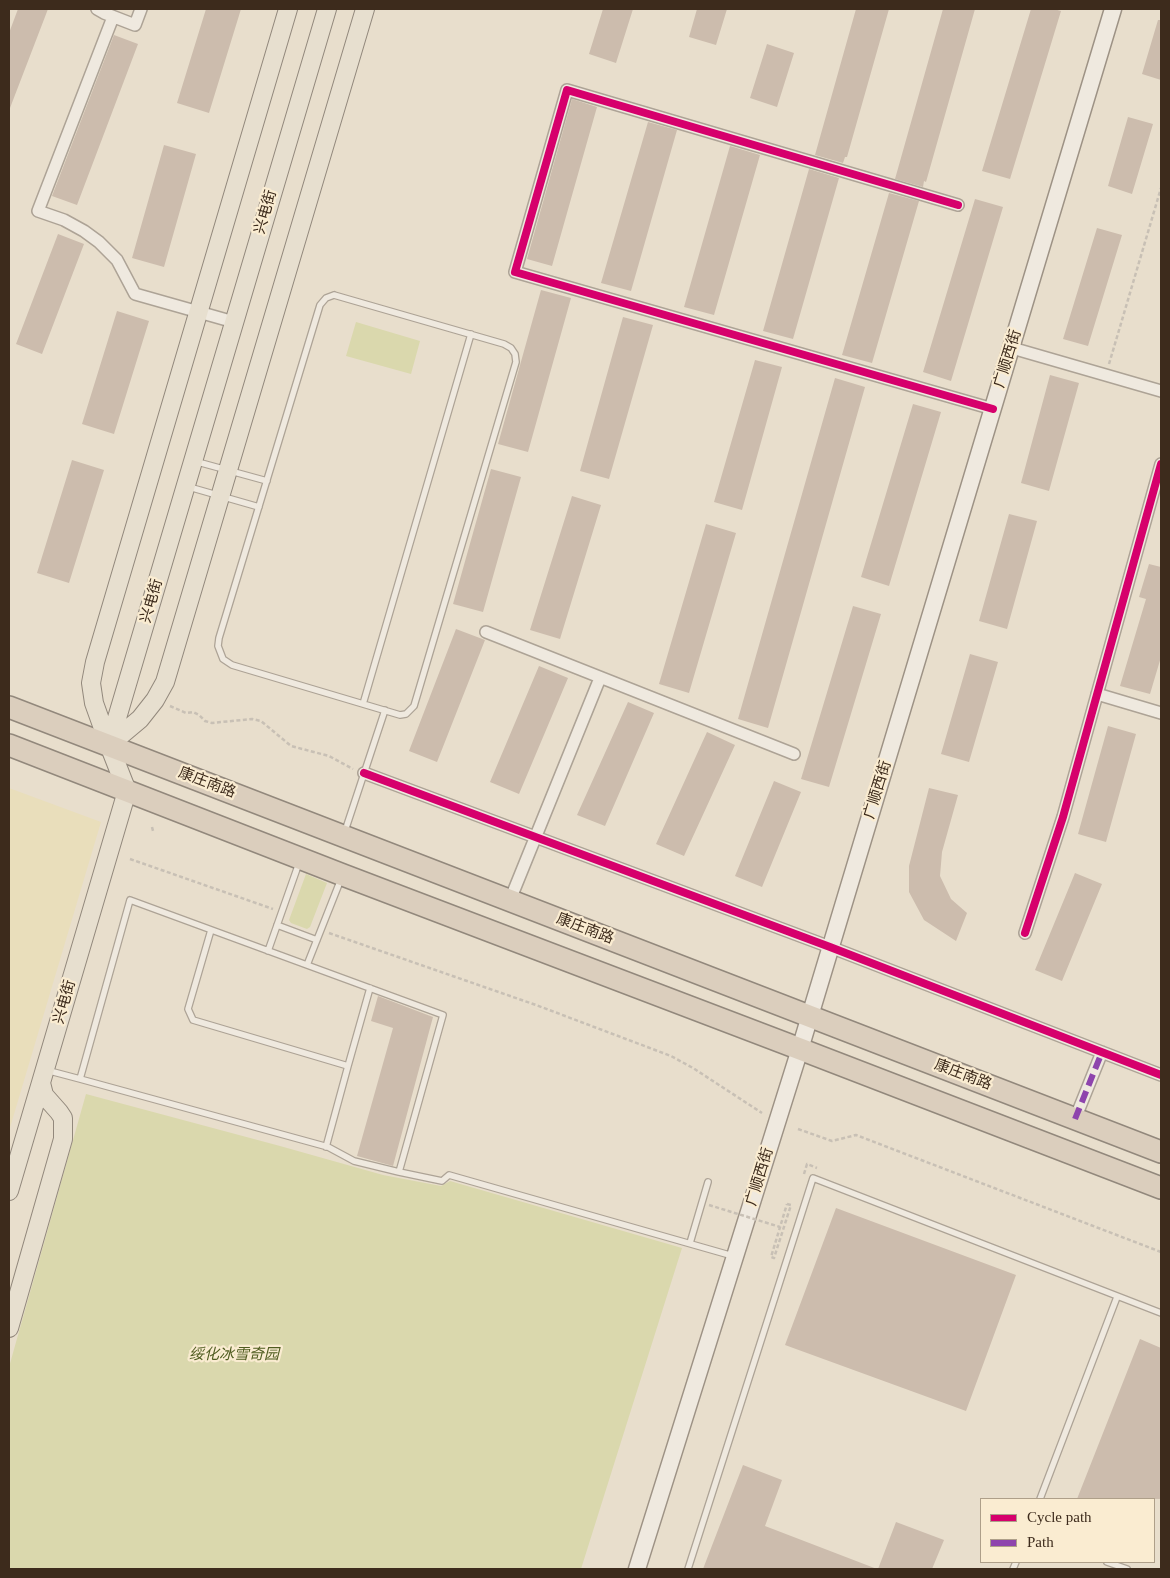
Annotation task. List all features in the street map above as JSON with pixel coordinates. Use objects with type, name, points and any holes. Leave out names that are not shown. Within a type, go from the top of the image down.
[{"type":"highway","name":"康庄南路","points":[[9,707],[1161,1152]]},
{"type":"highway","points":[[9,745],[300,859],[800,1048],[1161,1188]]},
{"type":"main road","points":[[127,791],[94,703],[91,683],[95,662],[288,9]]},
{"type":"main road","name":"兴电街","points":[[109,745],[327,9]]},
{"type":"main road","points":[[109,745],[140,718],[155,700],[165,682],[365,9]]},
{"type":"main road","name":"广顺西街","points":[[637,1569],[800,1048],[1113,9]]},
{"type":"main road","name":"兴电街","points":[[9,1191],[127,791]]},
{"type":"main road","points":[[9,1328],[63,1139],[63,1118],[44,1095],[43,1076]]},
{"type":"street","points":[[97,9],[135,25],[141,9]]},
{"type":"street","points":[[113,17],[38,211],[64,220],[99,242],[117,260],[134,294],[234,322]]},
{"type":"street","points":[[958,205],[567,90],[515,272],[993,409]]},
{"type":"street","points":[[1012,348],[1161,391]]},
{"type":"street","points":[[1025,933],[1063,817],[1161,464]]},
{"type":"street","points":[[486,632],[794,754]]},
{"type":"street","points":[[510,900],[600,678]]},
{"type":"street","points":[[1097,694],[1161,713]]},
{"type":"street","points":[[364,773],[830,947],[1161,1075]]},
{"type":"street","points":[[1075,1119],[1102,1052]]},
{"type":"lane","points":[[334,295],[342,296],[470,334],[504,344],[511,348],[515,354],[516,362],[411,711],[400,714],[232,665],[223,658],[220,652],[219,638],[320,305],[326,298],[334,295]]},
{"type":"lane","points":[[363,704],[470,334]]},
{"type":"lane","points":[[193,460],[267,480]]},
{"type":"lane","points":[[186,486],[259,507]]},
{"type":"lane","points":[[343,835],[385,710]]},
{"type":"lane","points":[[268,950],[300,859]]},
{"type":"lane","points":[[307,965],[343,875]]},
{"type":"lane","points":[[80,1079],[130,900],[443,1015],[399,1172]]},
{"type":"lane","points":[[277,925],[317,940]]},
{"type":"lane","points":[[211,930],[188,1009],[193,1020],[348,1066]]},
{"type":"lane","points":[[326,1147],[370,988]]},
{"type":"lane","points":[[43,1076],[80,1079],[326,1147],[354,1160],[442,1181],[449,1175],[735,1256]]},
{"type":"lane","points":[[688,1569],[813,1178],[1161,1313]]},
{"type":"lane","points":[[690,1243],[708,1182]]},
{"type":"lane","points":[[1040,1498],[1117,1297]]},
{"type":"lane","points":[[1110,1563],[1127,1569]]},
{"type":"path","points":[[1105,375],[1161,188]]},
{"type":"path","points":[[166,703],[186,713],[193,712],[205,721],[212,723],[252,719],[261,722],[291,746],[329,756],[364,773]]},
{"type":"path","points":[[130,859],[282,912]]},
{"type":"path","points":[[321,930],[536,1005],[670,1056],[693,1068],[762,1113]]},
{"type":"path","points":[[798,1129],[832,1141],[856,1135],[1161,1252]]},
{"type":"path","points":[[801,1181],[807,1164],[825,1171]]},
{"type":"path","points":[[787,1204],[791,1205],[774,1258],[771,1257],[780,1227],[787,1204]]},
{"type":"path","points":[[709,1205],[780,1227]]},
{"type":"path","points":[[776,1260],[793,1206]]},
{"type":"shaded area","points":[[9,788],[101,822],[9,1131]]},
{"type":"green space","points":[[356,322],[420,341],[411,374],[346,356]]},
{"type":"green space","points":[[306,874],[327,883],[310,927],[307,929],[291,923],[289,920]]},
{"type":"green space","name":"绥化冰雪奇园","points":[[86,1094],[383,1175],[441,1186],[450,1181],[682,1248],[581,1569],[9,1569],[9,1367]]},
{"type":"building","points":[[18,9],[48,9],[10,108],[9,33]]},
{"type":"building","points":[[206,9],[241,9],[209,113],[177,103]]},
{"type":"building","points":[[603,9],[633,9],[616,63],[589,54]]},
{"type":"building","points":[[697,9],[727,9],[716,45],[689,37]]},
{"type":"building","points":[[856,9],[889,9],[847,157],[845,157],[843,163],[815,155]]},
{"type":"building","points":[[943,9],[975,9],[923,187],[895,179]]},
{"type":"building","points":[[1031,9],[1054,9],[1061,11],[1010,179],[982,171]]},
{"type":"building","points":[[1158,20],[1161,20],[1161,80],[1142,74]]},
{"type":"building","points":[[114,35],[138,44],[77,205],[52,196]]},
{"type":"building","points":[[767,44],[794,53],[777,107],[750,98]]},
{"type":"building","points":[[572,99],[597,107],[552,266],[527,259]]},
{"type":"building","points":[[1128,117],[1153,124],[1132,194],[1108,186]]},
{"type":"building","points":[[648,122],[677,130],[631,291],[601,283]]},
{"type":"building","points":[[164,145],[196,154],[164,267],[132,258]]},
{"type":"building","points":[[730,146],[760,155],[714,315],[684,307]]},
{"type":"building","points":[[809,169],[839,178],[793,339],[763,331]]},
{"type":"building","points":[[889,193],[919,201],[872,363],[842,355]]},
{"type":"building","points":[[975,199],[1003,207],[951,381],[923,372]]},
{"type":"building","points":[[1097,228],[1122,235],[1088,346],[1063,339]]},
{"type":"building","points":[[58,234],[84,244],[42,354],[16,344]]},
{"type":"building","points":[[541,290],[571,298],[528,452],[498,444]]},
{"type":"building","points":[[117,311],[149,321],[114,434],[82,424]]},
{"type":"building","points":[[623,317],[653,325],[609,479],[580,471]]},
{"type":"building","points":[[755,360],[782,367],[742,510],[714,502]]},
{"type":"building","points":[[1050,375],[1079,383],[1049,491],[1021,483]]},
{"type":"building","points":[[835,378],[865,387],[768,728],[738,719]]},
{"type":"building","points":[[913,404],[941,412],[889,586],[861,577]]},
{"type":"building","points":[[72,460],[104,470],[69,583],[37,573]]},
{"type":"building","points":[[491,469],[521,477],[483,612],[453,604]]},
{"type":"building","points":[[572,496],[601,505],[560,639],[530,630]]},
{"type":"building","points":[[1009,514],[1037,521],[1007,629],[979,621]]},
{"type":"building","points":[[706,524],[736,533],[689,693],[659,684]]},
{"type":"building","points":[[1149,564],[1161,567],[1161,657],[1150,694],[1120,686],[1146,599],[1139,597]]},
{"type":"building","points":[[853,606],[881,614],[829,787],[801,779]]},
{"type":"building","points":[[456,629],[485,640],[437,762],[409,751]]},
{"type":"building","points":[[970,654],[998,662],[969,762],[941,754]]},
{"type":"building","points":[[539,666],[568,678],[519,794],[490,782]]},
{"type":"building","points":[[628,702],[654,713],[605,826],[577,815]]},
{"type":"building","points":[[1108,726],[1136,734],[1106,842],[1078,834]]},
{"type":"building","points":[[707,732],[735,745],[684,856],[656,844]]},
{"type":"building","points":[[774,781],[801,792],[762,887],[735,876]]},
{"type":"building","points":[[929,788],[958,795],[942,852],[940,876],[951,899],[967,913],[956,941],[924,920],[909,892],[909,866]]},
{"type":"building","points":[[1075,873],[1102,884],[1062,981],[1035,970]]},
{"type":"building","points":[[378,996],[433,1017],[393,1166],[357,1156],[393,1028],[371,1021]]},
{"type":"building","points":[[836,1208],[1016,1275],[966,1411],[785,1345]]},
{"type":"building","points":[[1140,1339],[1161,1348],[1161,1499],[1077,1498]]},
{"type":"building","points":[[743,1465],[782,1480],[765,1526],[877,1569],[703,1569]]},
{"type":"building","points":[[896,1522],[944,1540],[932,1569],[878,1569]]},
{"type":"marked path","points":[[1075,1119],[1102,1052]]},
{"type":"cycle path","points":[[958,205],[567,90],[515,272],[993,409]]},
{"type":"cycle path","points":[[1025,933],[1063,817],[1161,464]]},
{"type":"cycle path","points":[[364,773],[830,947],[1161,1075]]}]
